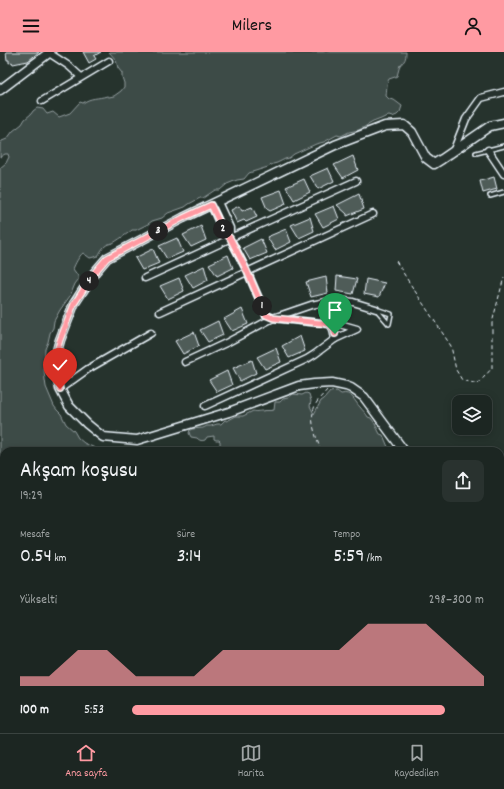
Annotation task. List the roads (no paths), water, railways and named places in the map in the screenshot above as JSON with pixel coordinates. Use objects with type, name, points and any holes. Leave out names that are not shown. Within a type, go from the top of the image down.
[{"type":"street","points":[[0,90],[49,52],[69,66],[81,77]]},
{"type":"street","points":[[42,101],[109,61]]},
{"type":"street","points":[[453,152],[466,119],[481,98],[504,92]]},
{"type":"street","points":[[401,447],[364,397],[351,388],[332,383],[299,386],[229,412],[137,440],[103,437],[69,406],[60,389],[54,362],[60,340],[74,304],[95,272],[107,258],[183,218],[335,145],[385,126],[404,125],[412,132],[426,158],[434,164],[490,126],[504,123]]},
{"type":"street","points":[[488,150],[504,174]]},
{"type":"street","points":[[145,278],[356,181]]},
{"type":"street","points":[[206,406],[307,359],[335,339],[357,329],[336,323],[330,324],[273,318],[266,315],[247,271],[230,238],[224,232],[215,203]]},
{"type":"street","points":[[160,312],[372,214]]},
{"type":"street","points":[[185,362],[228,342],[273,318],[311,305],[336,300],[353,302],[376,309]]},
{"type":"street","points":[[330,324],[334,329],[335,339]]},
{"type":"street","points":[[60,389],[88,369],[151,333]]},
{"type":"lane","points":[[476,153],[504,146]]},
{"type":"lane","points":[[490,196],[504,192]]},
{"type":"lane","points":[[376,309],[391,314],[389,324],[385,319],[376,309]]}]
